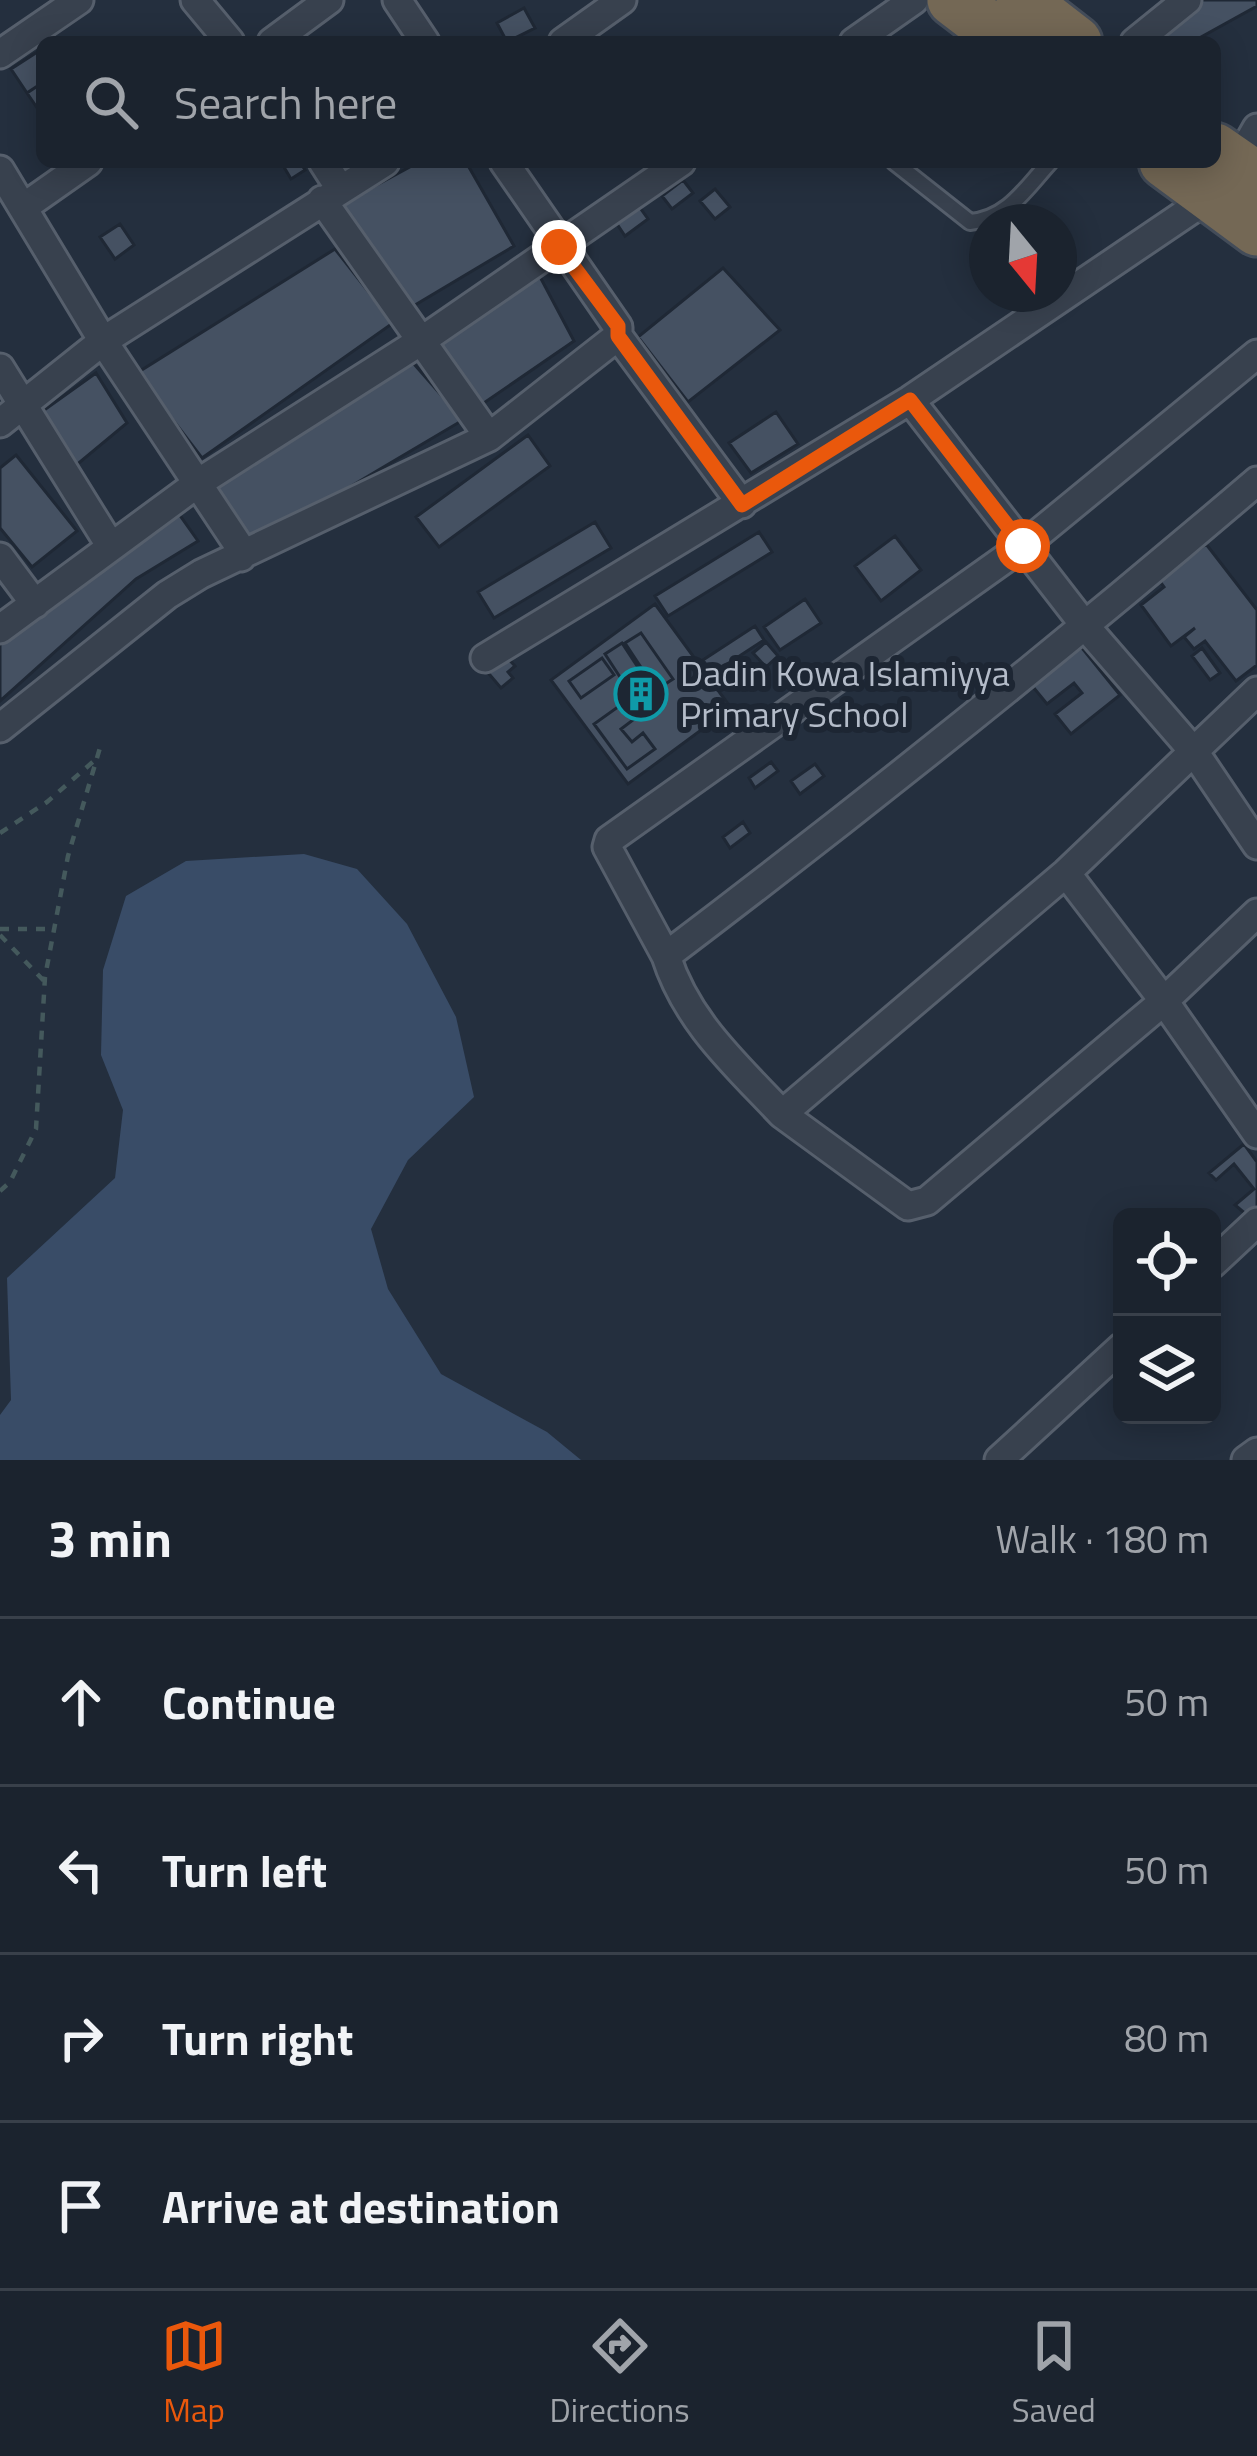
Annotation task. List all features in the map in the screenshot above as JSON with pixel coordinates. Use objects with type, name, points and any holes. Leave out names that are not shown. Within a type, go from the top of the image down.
[{"type":"highway","points":[[953,0],[1039,19]]},
{"type":"highway","points":[[1235,163],[1257,230]]},
{"type":"street","points":[[0,54],[79,0]]},
{"type":"street","points":[[194,0],[225,36]]},
{"type":"street","points":[[280,36],[329,0]]},
{"type":"street","points":[[398,0],[421,36]]},
{"type":"street","points":[[571,36],[622,0]]},
{"type":"street","points":[[863,36],[914,0]]},
{"type":"street","points":[[1142,36],[1187,0]]},
{"type":"street","points":[[485,658],[910,400],[1235,163]]},
{"type":"street","points":[[24,207],[79,168]]},
{"type":"street","points":[[324,168],[331,195],[490,437]]},
{"type":"street","points":[[0,422],[103,341],[375,168]]},
{"type":"street","points":[[508,168],[618,326],[618,336],[742,505]]},
{"type":"street","points":[[0,629],[198,483],[424,339],[672,168]]},
{"type":"street","points":[[0,170],[242,557]]},
{"type":"street","points":[[0,728],[167,595],[201,574],[490,437],[618,336]]},
{"type":"street","points":[[1257,354],[1023,546],[609,840],[607,847],[707,1036],[782,1114],[908,1205],[927,1202],[1164,1000],[1257,913]]},
{"type":"street","points":[[0,368],[110,545]]},
{"type":"street","points":[[910,400],[1086,627],[1195,753],[1257,844]]},
{"type":"street","points":[[666,956],[866,805],[1257,481]]},
{"type":"street","points":[[0,557],[35,604]]},
{"type":"street","points":[[782,1114],[1066,873],[1257,691]]},
{"type":"street","points":[[1066,873],[1164,1000],[1257,1135]]},
{"type":"street","points":[[1221,1256],[1257,1222]]},
{"type":"street","points":[[999,1460],[1113,1355]]},
{"type":"street","points":[[1246,1460],[1257,1453]]},
{"type":"lane","points":[[902,168],[970,222],[990,220],[1007,209],[1045,168]]},
{"type":"path","points":[[0,1190],[10,1182],[36,1129],[44,981],[68,856],[102,741]]},
{"type":"path","points":[[0,833],[97,760]]},
{"type":"path","points":[[0,932],[54,928]]},
{"type":"path","points":[[0,932],[44,981]]},
{"type":"water","points":[[304,854],[357,869],[407,924],[456,1017],[474,1097],[408,1160],[371,1229],[388,1289],[441,1374],[547,1432],[581,1460],[0,1460],[0,1415],[11,1400],[7,1278],[115,1178],[123,1110],[101,1055],[103,970],[126,896],[186,861]]},
{"type":"building","points":[[1202,0],[1257,0],[1257,6],[1203,36],[1166,36]]},
{"type":"building","points":[[524,8],[535,28],[519,36],[504,36],[497,23]]},
{"type":"building","points":[[36,53],[36,87],[27,93],[11,69]]},
{"type":"building","points":[[285,168],[304,168],[305,170],[291,179]]},
{"type":"building","points":[[408,168],[469,168],[514,246],[410,308],[338,206]]},
{"type":"building","points":[[683,180],[693,193],[672,209],[662,196]]},
{"type":"building","points":[[715,189],[730,207],[715,219],[700,201]]},
{"type":"building","points":[[638,205],[648,219],[625,236],[615,221]]},
{"type":"building","points":[[120,224],[134,245],[115,259],[100,237]]},
{"type":"building","points":[[335,249],[393,323],[202,458],[137,373]]},
{"type":"building","points":[[723,268],[780,330],[688,402],[638,337]]},
{"type":"building","points":[[538,273],[574,341],[478,407],[432,343]]},
{"type":"building","points":[[407,356],[463,420],[245,549],[212,482]]},
{"type":"building","points":[[96,373],[127,423],[74,467],[40,413]]},
{"type":"building","points":[[776,412],[798,444],[751,473],[729,443]]},
{"type":"building","points":[[528,435],[550,466],[439,547],[416,517]]},
{"type":"building","points":[[16,455],[77,531],[32,567],[0,528],[0,468]]},
{"type":"building","points":[[174,507],[198,541],[136,579],[0,701],[0,637]]},
{"type":"building","points":[[595,522],[611,548],[494,618],[478,592]]},
{"type":"building","points":[[759,532],[772,552],[668,616],[655,596]]},
{"type":"building","points":[[895,536],[921,570],[881,601],[855,566]]},
{"type":"building","points":[[1206,544],[1257,610],[1257,665],[1236,681],[1205,641],[1194,649],[1184,637],[1195,628],[1171,646],[1141,605],[1164,587],[1159,580]]},
{"type":"building","points":[[805,599],[821,623],[780,650],[764,627]]},
{"type":"building","name":"Dadin Kowa Islamiyya Primary School","points":[[655,604],[731,708],[628,784],[551,680]]},
{"type":"building","points":[[755,626],[764,640],[712,674],[703,660]]},
{"type":"building","points":[[641,633],[673,679],[656,690],[625,643]]},
{"type":"building","points":[[766,642],[778,656],[766,667],[753,653]]},
{"type":"building","points":[[622,643],[652,689],[635,700],[605,654]]},
{"type":"building","points":[[1078,643],[1120,695],[1071,734],[1055,714],[1082,693],[1074,683],[1047,704],[1029,682]]},
{"type":"building","points":[[1202,648],[1220,673],[1210,680],[1192,656]]},
{"type":"building","points":[[503,653],[515,666],[508,672],[513,678],[501,688],[484,668]]},
{"type":"building","points":[[602,658],[614,675],[581,698],[569,681]]},
{"type":"building","points":[[622,704],[633,720],[621,729],[632,742],[643,733],[655,749],[627,769],[594,724]]},
{"type":"building","points":[[771,762],[778,771],[755,788],[749,778]]},
{"type":"building","points":[[815,764],[824,776],[800,794],[791,781]]},
{"type":"building","points":[[743,822],[750,833],[730,848],[723,837]]},
{"type":"building","points":[[1244,1144],[1257,1162],[1257,1207],[1247,1215],[1235,1205],[1254,1189],[1234,1164],[1216,1180],[1209,1173]]},
{"type":"place","name":"Dadin Kowa Islamiyya Primary School","points":[[641,694]]},
{"type":"route","points":[[559,247],[742,505],[910,400],[1023,546]]}]
